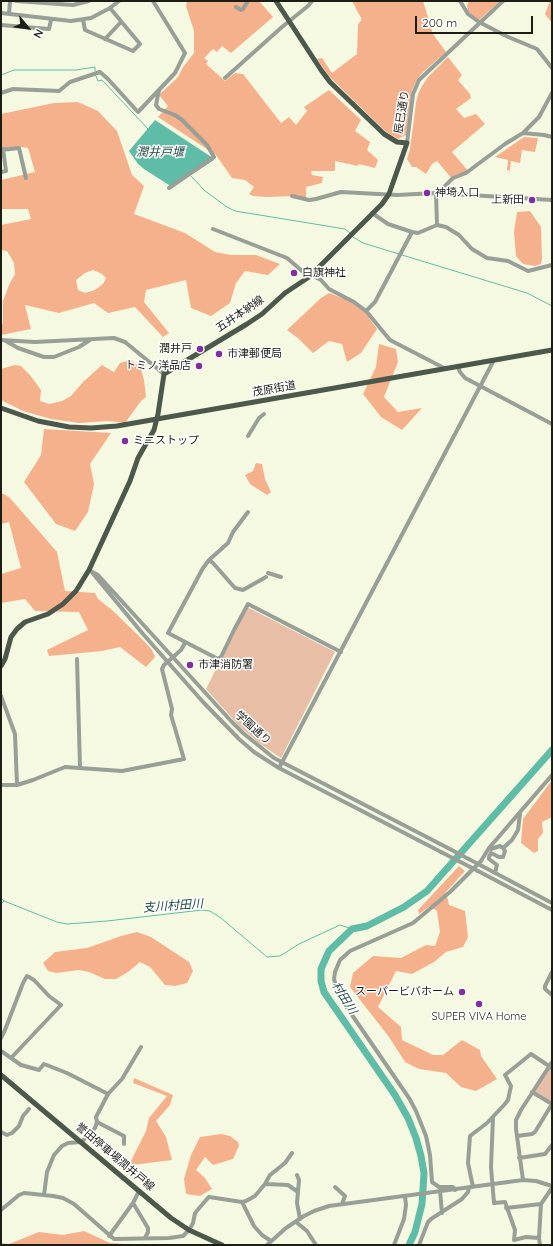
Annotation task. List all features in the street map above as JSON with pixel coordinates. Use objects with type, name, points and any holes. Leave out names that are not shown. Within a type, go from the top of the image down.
[{"type":"main road","points":[[276,1],[288,22],[330,82],[384,134],[393,140],[407,143]]},
{"type":"main road","name":"五井本納線","points":[[164,374],[262,314],[285,293],[310,276],[386,200],[407,143]]},
{"type":"main road","name":"茂原街道","points":[[1,408],[38,422],[80,428],[117,426],[552,350]]},
{"type":"main road","points":[[1,666],[5,659],[12,637],[17,629],[25,622],[48,614],[63,604],[76,591],[89,570],[130,481],[138,458],[154,430],[164,374]]},
{"type":"main road","name":"誉田停車場潤井戸線","points":[[1,1074],[170,1218],[189,1230],[222,1245]]},
{"type":"street","points":[[9,14],[10,1]]},
{"type":"street","points":[[16,1],[54,2],[73,5],[89,1]]},
{"type":"street","points":[[1,13],[51,20],[83,20],[91,18],[110,8],[118,1]]},
{"type":"street","points":[[1,93],[13,89],[60,91],[70,82],[100,72],[108,78],[138,112],[175,73],[185,53],[153,1]]},
{"type":"street","points":[[236,7],[241,10],[243,9],[248,1]]},
{"type":"street","points":[[225,78],[312,1]]},
{"type":"street","points":[[460,1],[468,14],[479,22],[506,36],[537,49],[552,68]]},
{"type":"street","name":"辰巳通り","points":[[407,143],[412,94],[418,80],[502,1]]},
{"type":"street","points":[[83,20],[85,30],[133,50],[140,44],[110,8]]},
{"type":"street","points":[[1,25],[49,29],[51,20]]},
{"type":"street","points":[[105,39],[121,22]]},
{"type":"street","points":[[159,90],[156,105],[159,110],[175,115],[182,120],[207,144],[214,157],[169,188]]},
{"type":"street","points":[[436,225],[437,193],[453,178],[466,173],[522,133],[539,117],[552,94]]},
{"type":"street","points":[[522,133],[552,137]]},
{"type":"street","points":[[1,172],[6,171],[2,149],[19,148],[26,178]]},
{"type":"street","points":[[292,196],[309,200],[340,192],[397,195],[437,193],[552,200]]},
{"type":"street","points":[[372,213],[388,224],[412,232],[418,233],[436,225],[446,227],[459,235],[472,249],[487,258],[508,261],[528,271],[552,265]]},
{"type":"street","points":[[213,229],[287,258],[310,276],[321,280],[329,289],[354,302],[366,311],[390,340],[446,369]]},
{"type":"street","points":[[366,311],[375,302],[412,232]]},
{"type":"street","points":[[1,340],[35,342],[114,338],[128,345],[164,374]]},
{"type":"street","points":[[6,341],[18,348],[44,357],[54,357],[79,347],[91,339]]},
{"type":"street","points":[[279,768],[494,360]]},
{"type":"street","points":[[458,367],[461,375],[480,387],[552,424]]},
{"type":"street","points":[[248,436],[259,418],[264,414]]},
{"type":"street","points":[[248,512],[233,532],[228,543],[208,560],[168,633],[218,659],[221,657],[248,604],[341,652]]},
{"type":"street","points":[[208,560],[213,563],[235,588],[242,590],[267,575],[282,577]]},
{"type":"street","points":[[89,570],[189,686],[239,739],[254,752],[279,768],[552,910]]},
{"type":"street","name":"学園通り","points":[[89,570],[98,575],[243,733],[274,758],[495,873]]},
{"type":"street","points":[[1,785],[17,785],[65,767],[122,770],[184,759],[171,715],[172,709],[162,669],[164,665],[181,650],[185,643]]},
{"type":"street","points":[[77,659],[80,767]]},
{"type":"street","points":[[189,686],[195,681]]},
{"type":"street","points":[[1,696],[15,734],[17,785]]},
{"type":"street","points":[[455,1190],[453,1187],[439,1187],[432,1182],[430,1155],[422,1122],[397,1079],[339,996],[334,979],[338,966],[345,955],[350,951],[413,923],[450,892],[481,861],[489,848],[552,775]]},
{"type":"street","points":[[503,848],[512,840],[518,830],[520,813]]},
{"type":"street","points":[[489,848],[491,849],[500,846],[503,848]]},
{"type":"street","points":[[503,848],[505,850],[502,857],[491,854],[488,857],[488,859],[497,865],[495,873],[552,903]]},
{"type":"street","points":[[552,972],[545,989],[552,994]]},
{"type":"street","points":[[1,1038],[6,1030],[27,976],[34,980],[49,996],[61,1005],[11,1058]]},
{"type":"street","points":[[44,1195],[47,1172],[54,1155],[62,1146],[81,1142],[92,1132],[97,1122],[96,1117],[108,1094],[122,1079],[142,1047]]},
{"type":"street","points":[[1,1050],[21,1065],[39,1070],[44,1064],[108,1094]]},
{"type":"street","points":[[419,1245],[428,1222],[462,1199],[471,1187],[468,1163],[470,1136],[493,1117],[508,1100],[511,1086],[505,1075],[531,1054],[551,1067]]},
{"type":"street","points":[[523,1180],[519,1158],[516,1120],[532,1092],[551,1067],[552,1062]]},
{"type":"street","points":[[517,1136],[532,1134],[535,1132],[552,1104],[532,1092]]},
{"type":"street","points":[[1,1132],[7,1135],[12,1133],[19,1126],[29,1109]]},
{"type":"street","points":[[493,1117],[492,1167],[494,1203],[505,1202],[515,1230],[514,1240],[526,1237],[539,1238]]},
{"type":"street","points":[[97,1122],[124,1136],[124,1144]]},
{"type":"street","points":[[519,1158],[545,1154],[552,1145]]},
{"type":"street","points":[[1,1210],[19,1195],[24,1193],[44,1195],[63,1198],[74,1204],[114,1239],[161,1239],[183,1236],[189,1230],[195,1214],[209,1197],[242,1202],[255,1196],[265,1184],[272,1171],[284,1163],[292,1153]]},
{"type":"street","points":[[297,1176],[299,1180],[296,1203],[298,1220],[316,1245]]},
{"type":"street","points":[[267,1245],[298,1220],[323,1208],[342,1204],[523,1180],[536,1181],[552,1187],[542,1204],[539,1238],[540,1245]]},
{"type":"street","points":[[265,1184],[288,1185],[298,1192]]},
{"type":"street","points":[[335,1187],[345,1196],[342,1204]]},
{"type":"street","points":[[110,1236],[133,1203],[139,1191]]},
{"type":"street","points":[[440,1191],[442,1213]]},
{"type":"street","points":[[394,1245],[401,1231],[404,1219],[406,1205],[405,1196]]},
{"type":"street","points":[[242,1202],[252,1224],[271,1241]]},
{"type":"street","points":[[133,1203],[148,1228],[145,1238]]},
{"type":"street","points":[[506,1208],[542,1204]]},
{"type":"shaded area","points":[[187,1],[259,1],[273,17],[231,53],[222,46],[217,52],[213,49],[204,58],[208,61],[206,64],[225,81],[235,73],[243,74],[281,123],[289,117],[296,125],[307,111],[304,107],[329,90],[361,120],[355,131],[370,142],[367,150],[378,160],[375,168],[335,161],[335,171],[311,171],[312,175],[323,177],[322,183],[306,187],[306,199],[294,196],[253,196],[249,194],[254,187],[245,180],[232,178],[216,155],[158,117],[168,106],[159,95],[178,77],[183,67],[194,53],[194,31],[186,6]]},
{"type":"shaded area","points":[[352,1],[423,1],[433,34],[446,52],[418,78],[412,90],[406,135],[398,139],[385,131],[342,89],[328,75],[317,59],[322,58],[332,73],[357,54],[358,24],[361,21],[361,18]]},
{"type":"shaded area","points":[[469,1],[500,1],[478,21],[468,11],[467,6]]},
{"type":"shaded area","points":[[550,1],[552,1],[552,23],[545,14]]},
{"type":"shaded area","points":[[448,57],[462,75],[458,80],[470,94],[471,98],[456,109],[464,118],[476,114],[485,124],[452,152],[469,172],[453,180],[437,161],[432,164],[426,174],[416,167],[412,167],[407,159],[410,149],[418,94],[428,77]]},
{"type":"shaded area","points":[[78,102],[98,111],[117,131],[132,175],[144,186],[134,214],[185,233],[215,252],[231,255],[256,255],[280,264],[268,275],[245,271],[236,283],[230,303],[211,316],[191,308],[186,280],[146,290],[144,302],[169,333],[163,337],[135,307],[108,313],[94,303],[59,313],[25,305],[31,329],[1,335],[1,326],[3,323],[3,301],[15,274],[14,263],[7,251],[1,250],[1,225],[31,219],[28,209],[1,209],[1,180],[35,172],[28,148],[22,147],[1,149],[1,114],[54,103]],"holes":[[[93,270],[102,274],[106,278],[103,284],[95,290],[85,293],[78,290],[76,280],[85,273]]]},
{"type":"shaded area","points":[[524,137],[538,138],[535,152],[522,150],[520,163],[511,161],[510,171],[507,170],[508,160],[495,157]]},
{"type":"shaded area","points":[[530,211],[541,227],[542,259],[541,264],[535,266],[523,264],[516,256],[514,232],[517,212]]},
{"type":"shaded area","points":[[329,293],[359,304],[377,329],[361,353],[347,362],[342,344],[329,341],[313,353],[299,339],[287,330],[321,298]]},
{"type":"shaded area","points":[[379,344],[396,349],[398,362],[384,397],[398,412],[422,408],[402,430],[381,417],[363,394],[376,367]]},
{"type":"shaded area","points":[[130,360],[140,366],[144,380],[146,397],[141,401],[125,423],[108,421],[79,423],[51,419],[23,411],[1,400],[1,369],[15,365],[21,366],[41,390],[40,401],[49,404],[62,401],[71,396],[83,382],[102,365],[114,372],[120,363]]},
{"type":"shaded area","points":[[44,429],[111,433],[90,464],[94,484],[88,512],[75,531],[56,524],[24,482],[41,455]]},
{"type":"shaded area","points":[[256,463],[262,464],[265,479],[271,492],[267,495],[250,484],[245,475],[253,471]]},
{"type":"shaded area","points":[[1,494],[4,494],[10,498],[57,552],[65,591],[95,593],[98,599],[112,610],[152,650],[155,657],[146,667],[120,647],[102,651],[49,656],[47,650],[88,630],[79,612],[35,611],[25,599],[1,603],[1,574],[21,568],[9,522],[1,524]]},
{"type":"shaded area","points":[[249,608],[335,652],[281,758],[259,743],[240,727],[206,689],[246,609]]},
{"type":"shaded area","points":[[552,780],[552,817],[542,822],[543,833],[538,839],[538,851],[534,853],[521,843],[523,819]]},
{"type":"shaded area","points":[[459,866],[465,871],[446,892],[449,905],[465,911],[468,937],[463,947],[446,952],[434,962],[412,974],[396,971],[378,1007],[401,1027],[402,1040],[433,1055],[443,1055],[462,1040],[480,1050],[481,1056],[497,1079],[476,1091],[461,1087],[446,1073],[419,1069],[405,1062],[389,1037],[350,987],[353,973],[373,956],[401,958],[426,945],[435,946],[440,932],[437,911],[430,906],[419,914],[418,910]]},
{"type":"shaded area","points":[[137,932],[151,937],[189,962],[193,971],[187,983],[175,986],[165,985],[150,967],[140,962],[128,972],[116,979],[105,979],[89,972],[79,970],[56,973],[48,971],[43,963],[55,952],[87,948]]},
{"type":"shaded area","points":[[549,1066],[552,1068],[552,1104],[532,1092]]},
{"type":"shaded area","points":[[134,1078],[173,1095],[170,1105],[156,1121],[166,1137],[172,1160],[132,1165],[131,1161],[146,1131],[149,1118],[167,1096],[133,1083]]},
{"type":"shaded area","points":[[221,1134],[230,1136],[238,1142],[239,1146],[233,1159],[213,1165],[205,1157],[196,1170],[205,1178],[212,1189],[200,1196],[186,1194],[184,1179],[191,1155],[200,1137]]},
{"type":"shaded area","points":[[84,1231],[110,1243],[138,1245],[1,1245],[1,1243],[9,1244],[39,1232],[63,1235]]},
{"type":"water","name":"潤井戸堰","points":[[155,120],[214,160],[172,187],[144,169],[138,164],[129,151]]},
{"type":"waterway","points":[[1,75],[14,70],[76,70],[95,67],[95,71]]},
{"type":"waterway","points":[[95,74],[98,81],[102,80],[148,129]]},
{"type":"waterway","points":[[191,176],[205,191],[235,211],[345,229],[350,233]]},
{"type":"waterway","points":[[353,237],[363,243],[399,254]]},
{"type":"waterway","points":[[402,255],[527,293],[552,306]]},
{"type":"waterway","name":"村田川","points":[[409,1245],[415,1232],[422,1204],[424,1173],[416,1138],[408,1118],[395,1095],[324,992],[321,981],[321,969],[329,951],[352,929],[367,926],[404,907],[427,891],[552,750]]},
{"type":"waterway","name":"支川村田川","points":[[1,898],[4,901],[57,922],[67,924],[202,910],[210,911],[221,918],[267,957],[280,956],[299,944],[340,925],[352,929]]},
{"type":"waterway","name":"支川村田川","points":[[1,904],[4,901]]},
{"type":"place","name":"神埼入口","points":[[427,193]]},
{"type":"place","name":"上新田","points":[[532,200]]},
{"type":"place","name":"白旗神社","points":[[294,273]]},
{"type":"place","name":"潤井戸","points":[[200,349]]},
{"type":"place","name":"市津郵便局","points":[[219,354]]},
{"type":"place","name":"トミノ洋品店","points":[[199,366]]},
{"type":"place","name":"ミニストップ","points":[[125,441]]},
{"type":"place","name":"市津消防署","points":[[190,665]]},
{"type":"place","name":"スーパービバホーム","points":[[462,992]]},
{"type":"place","name":"SUPER VIVA Home","points":[[479,1004]]}]
